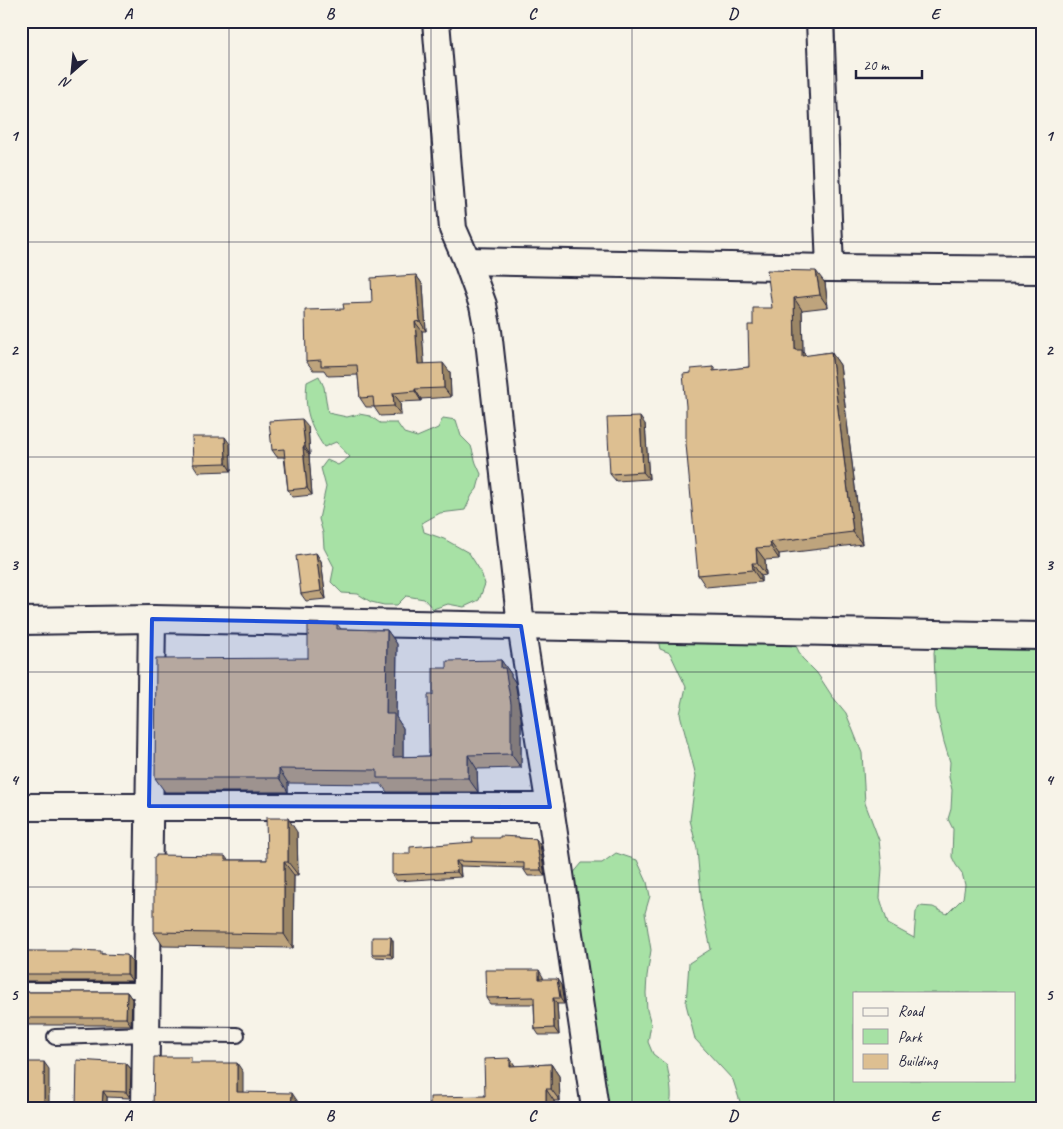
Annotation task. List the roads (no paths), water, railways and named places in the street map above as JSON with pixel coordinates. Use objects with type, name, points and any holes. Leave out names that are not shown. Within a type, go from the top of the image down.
[{"type":"street","points":[[436,21],[453,229],[483,305],[488,331],[521,626],[595,1108]]},
{"type":"street","points":[[820,21],[830,268]]},
{"type":"street","points":[[467,262],[1042,270]]},
{"type":"street","points":[[145,1108],[152,619]]},
{"type":"street","points":[[21,620],[152,619],[1042,636]]},
{"type":"street","points":[[21,807],[550,807]]},
{"type":"lane","points":[[21,990],[146,990]]},
{"type":"lane","points":[[55,1037],[146,1034],[237,1035]]}]
